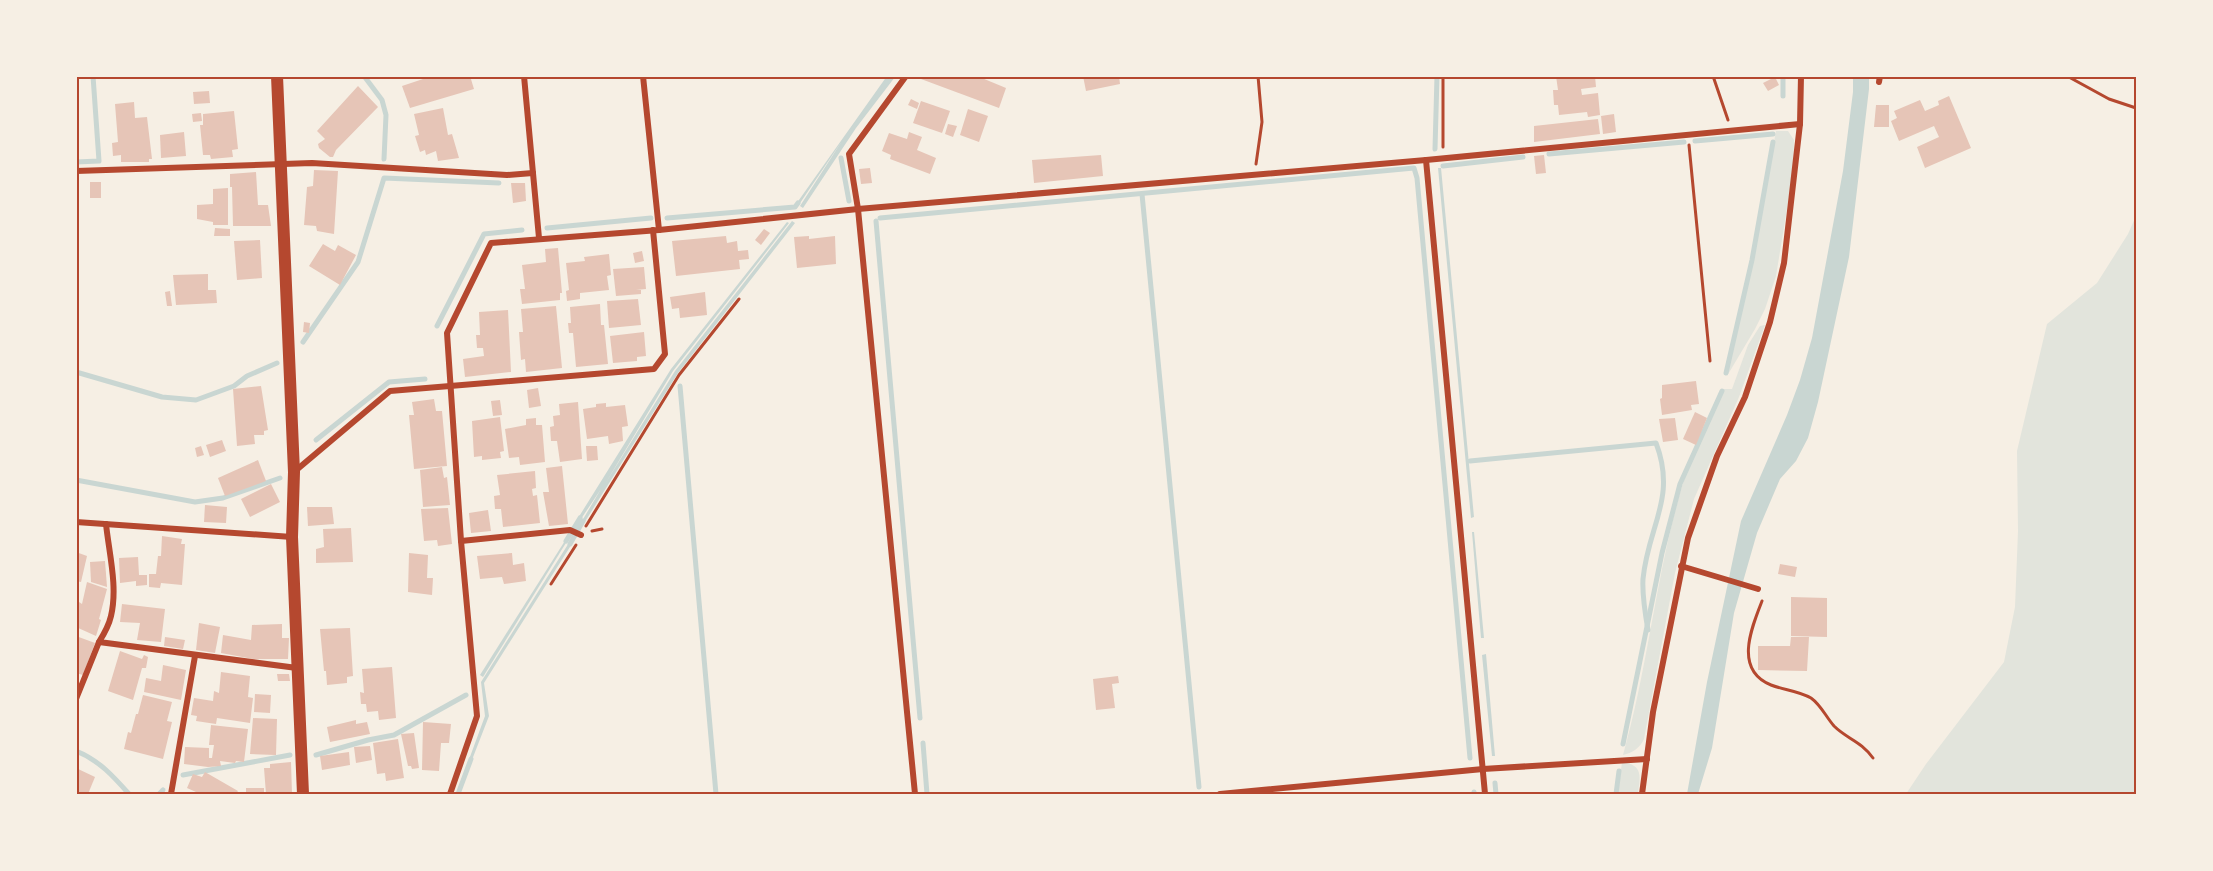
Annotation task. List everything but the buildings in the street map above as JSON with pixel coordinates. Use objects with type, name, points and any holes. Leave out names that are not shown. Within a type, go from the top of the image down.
[{"type":"main road","points":[[277,76],[294,472],[292,537],[303,795]]},
{"type":"street","points":[[524,76],[539,238]]},
{"type":"street","points":[[294,472],[390,392],[654,369],[665,354],[643,76]]},
{"type":"street","points":[[906,76],[849,154],[858,209],[915,795]]},
{"type":"street","points":[[1642,795],[1653,712],[1688,538],[1710,476],[1745,397],[1770,322],[1784,263],[1800,124],[1801,76]]},
{"type":"street","points":[[450,795],[477,716],[461,541],[447,333],[491,243],[1426,160],[1800,124]]},
{"type":"street","points":[[1426,160],[1485,795]]},
{"type":"street","points":[[76,171],[312,163],[507,175],[533,173]]},
{"type":"street","points":[[76,522],[292,537]]},
{"type":"street","points":[[76,699],[111,615],[113,603],[106,524]]},
{"type":"street","points":[[461,541],[570,530],[582,535]]},
{"type":"street","points":[[1681,566],[1758,589]]},
{"type":"street","points":[[99,642],[297,668]]},
{"type":"street","points":[[171,795],[195,656]]},
{"type":"street","points":[[1220,795],[1483,770],[1647,759]]},
{"type":"path","points":[[1254,174],[1261,141],[1262,122],[1258,76]]},
{"type":"path","points":[[1443,76],[1442,146],[1445,158]]},
{"type":"path","points":[[1713,76],[1731,131]]},
{"type":"path","points":[[2067,76],[2109,99],[2136,108]]},
{"type":"path","points":[[1688,135],[1710,361]]},
{"type":"path","points":[[551,584],[679,375],[739,299]]},
{"type":"path","points":[[1758,589],[1765,591],[1748,654],[1753,672],[1759,679],[1771,685],[1813,700],[1833,725],[1866,748],[1873,758]]},
{"type":"shaded area","points":[[887,76],[895,77],[856,128],[803,208],[800,206],[842,141],[796,209],[794,207]]},
{"type":"shaded area","points":[[1853,77],[1869,77],[1869,89],[1849,257],[1818,402],[1808,438],[1796,461],[1780,479],[1757,533],[1734,613],[1712,748],[1698,794],[1687,794],[1707,682],[1741,521],[1787,415],[1812,338],[1843,171]]},
{"type":"shaded area","points":[[1776,131],[1788,131],[1794,140],[1793,172],[1776,276],[1765,309],[1727,376],[1755,249]]},
{"type":"shaded area","points":[[1438,168],[1441,168],[1474,517],[1471,518]]},
{"type":"shaded area","points":[[2136,216],[2136,794],[1906,794],[1926,764],[2004,662],[2015,607],[2018,531],[2017,451],[2047,324],[2097,283],[2128,234]]},
{"type":"shaded area","points":[[792,221],[795,223],[678,373],[581,528],[579,526],[601,489],[577,525],[575,523],[671,369],[787,222],[789,223],[673,371],[605,484],[675,371]]},
{"type":"shaded area","points":[[1765,325],[1739,397],[1694,499],[1675,573],[1644,739],[1635,750],[1623,755],[1632,722],[1665,553],[1682,486],[1724,389],[1732,389],[1748,345],[1760,326]]},
{"type":"shaded area","points":[[1472,532],[1474,532],[1484,638],[1481,638]]},
{"type":"shaded area","points":[[568,536],[569,538],[483,677],[480,675]]},
{"type":"shaded area","points":[[572,538],[575,539],[484,683],[489,716],[470,765],[467,765],[485,716],[481,682]]},
{"type":"shaded area","points":[[1486,654],[1495,756],[1492,756],[1482,655]]},
{"type":"shaded area","points":[[1622,762],[1634,766],[1639,773],[1638,794],[1618,794]]},
{"type":"waterway","points":[[76,162],[99,161],[93,76]]},
{"type":"waterway","points":[[364,76],[382,100],[386,115],[384,159]]},
{"type":"waterway","points":[[1435,149],[1437,76]]},
{"type":"waterway","points":[[1783,76],[1783,96]]},
{"type":"waterway","points":[[1695,141],[1773,134]]},
{"type":"waterway","points":[[1549,154],[1684,142]]},
{"type":"waterway","points":[[1726,373],[1752,260],[1773,142]]},
{"type":"waterway","points":[[1443,166],[1523,157]]},
{"type":"waterway","points":[[841,158],[849,201]]},
{"type":"waterway","points":[[880,218],[1414,168],[1417,178],[1470,758]]},
{"type":"waterway","points":[[303,342],[358,262],[384,178],[499,183]]},
{"type":"waterway","points":[[1142,194],[1199,787]]},
{"type":"waterway","points":[[667,218],[795,207],[798,203]]},
{"type":"waterway","points":[[547,228],[651,218]]},
{"type":"waterway","points":[[876,221],[920,718]]},
{"type":"waterway","points":[[437,326],[484,234],[522,230]]},
{"type":"waterway","points":[[76,372],[162,397],[196,400],[234,386],[247,376],[277,363]]},
{"type":"waterway","points":[[316,440],[389,382],[425,379]]},
{"type":"waterway","points":[[680,386],[716,794]]},
{"type":"waterway","points":[[1623,744],[1662,553],[1680,484],[1722,391]]},
{"type":"waterway","points":[[1470,461],[1656,443],[1662,462],[1664,480],[1643,579],[1643,598],[1648,630]]},
{"type":"waterway","points":[[76,480],[195,502],[223,498],[280,478]]},
{"type":"waterway","points":[[566,541],[580,518]]},
{"type":"waterway","points":[[570,544],[583,521]]},
{"type":"waterway","points":[[316,755],[394,735],[466,695]]},
{"type":"waterway","points":[[923,743],[927,794]]},
{"type":"waterway","points":[[76,751],[99,764],[129,794]]},
{"type":"waterway","points":[[183,775],[290,755]]},
{"type":"waterway","points":[[458,794],[471,759]]},
{"type":"waterway","points":[[1616,794],[1619,771]]},
{"type":"waterway","points":[[1495,783],[1496,794]]},
{"type":"waterway","points":[[159,794],[163,790]]}]
